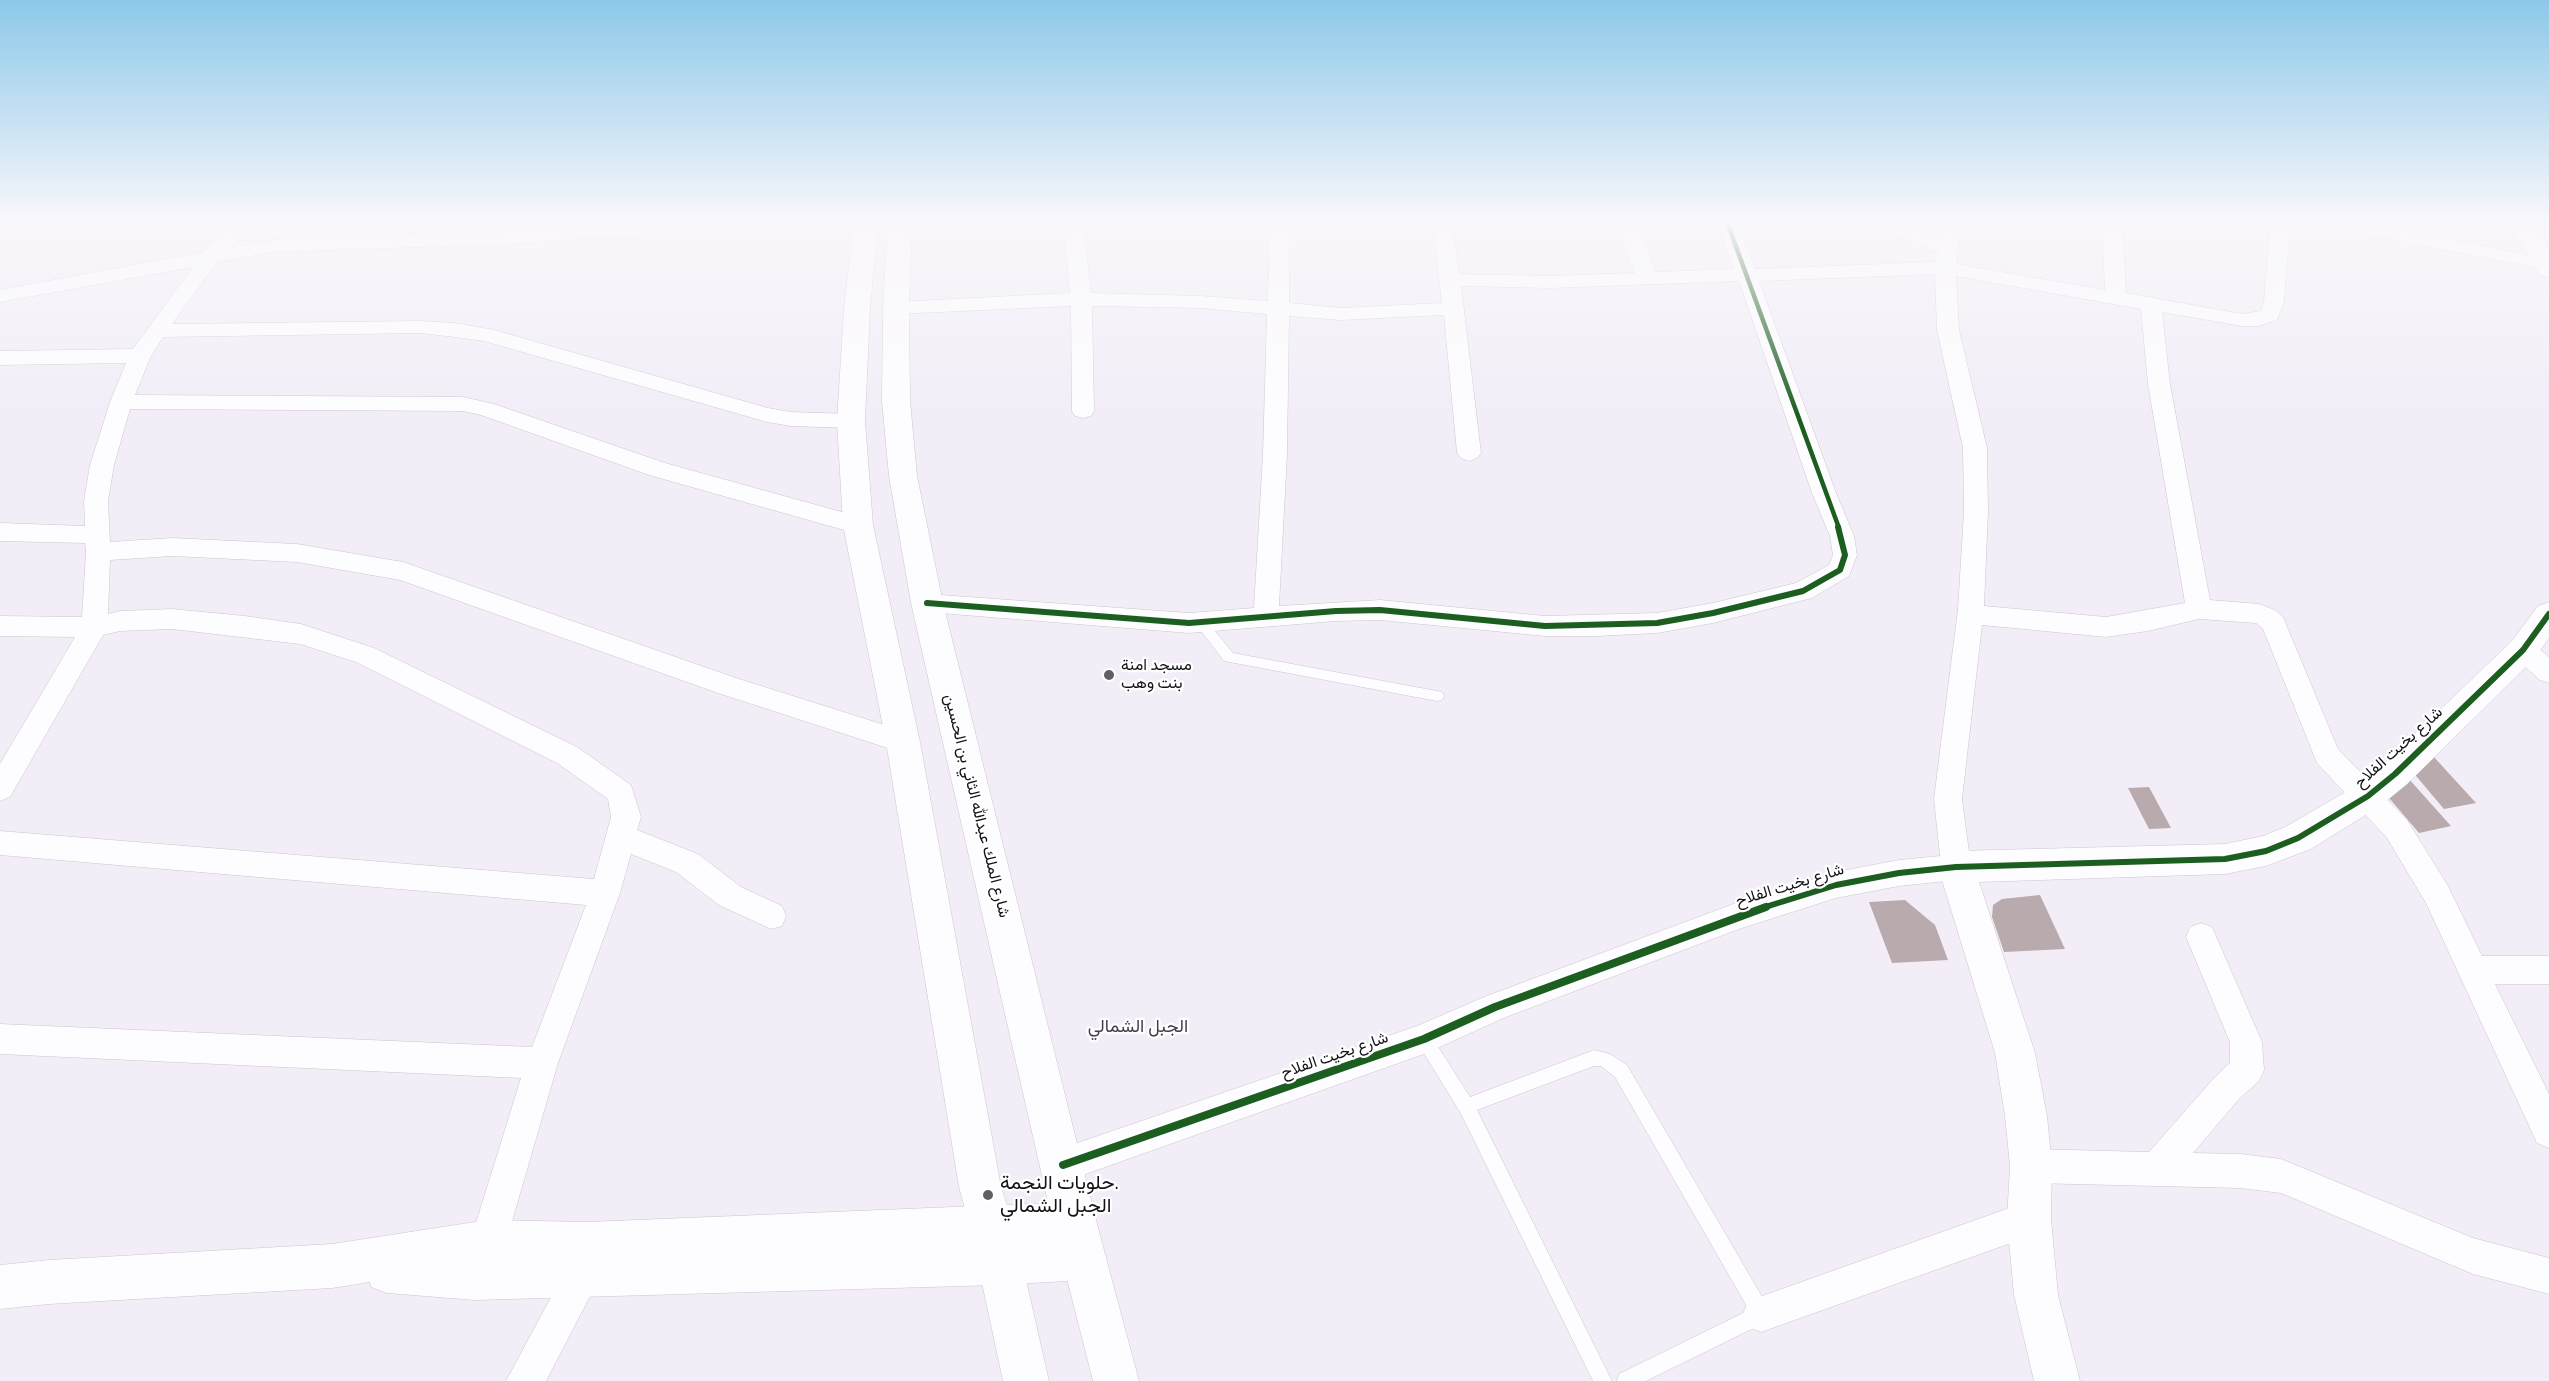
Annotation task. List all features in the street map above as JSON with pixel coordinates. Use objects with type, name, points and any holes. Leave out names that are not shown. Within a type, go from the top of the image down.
[{"type":"main road","points":[[859,286],[851,421],[858,525],[903,742],[980,1187],[1026,1381]]},
{"type":"main road","name":"شارع الملك عبدالله الثاني بن الحسين","points":[[897,286],[896,401],[903,476],[927,603],[1080,1241],[1116,1381]]},
{"type":"main road","name":"شارع بخيت الفلاح","points":[[1956,867],[2225,859],[2266,851],[2298,838],[2368,796],[2395,774],[2523,650],[2548,616]]},
{"type":"main road","points":[[1956,867],[2015,1053],[2026,1116],[2031,1166],[2029,1219],[2036,1295],[2057,1381]]},
{"type":"main road","points":[[332,1266],[474,1278],[583,1275],[995,1245],[1080,1241]]},
{"type":"main road","points":[[0,1287],[332,1266],[488,1242],[995,1245]]},
{"type":"street","points":[[0,296],[53,286]]},
{"type":"street","points":[[0,789],[94,627],[98,544],[96,501],[102,465],[122,402],[140,356],[189,286]]},
{"type":"street","points":[[1080,286],[1083,411]]},
{"type":"street","points":[[1266,616],[1275,454],[1278,286]]},
{"type":"street","points":[[1451,286],[1469,453]]},
{"type":"street","points":[[927,603],[1202,623],[1266,616],[1380,610],[1545,626],[1657,623],[1713,613],[1803,591],[1840,570],[1845,555],[1842,536],[1824,493],[1751,286]]},
{"type":"street","points":[[1947,286],[1948,330],[1975,448],[1976,511],[1970,614],[1948,799],[1956,867]]},
{"type":"street","points":[[2069,286],[2242,320],[2258,320],[2270,315],[2275,286]]},
{"type":"street","points":[[2115,286],[2116,297]]},
{"type":"street","points":[[896,308],[1081,299],[1200,302],[1341,314],[1418,312],[1453,308]]},
{"type":"street","points":[[2151,304],[2159,384],[2199,609]]},
{"type":"street","points":[[156,331],[420,327],[486,334],[767,415],[851,421]]},
{"type":"street","points":[[0,358],[140,356]]},
{"type":"street","points":[[122,402],[463,404],[486,409],[657,469],[858,525]]},
{"type":"street","points":[[0,532],[132,548],[172,547],[297,553],[403,571],[728,686],[903,742]]},
{"type":"street","points":[[1970,614],[2106,627],[2148,621],[2199,609],[2259,614],[2274,624],[2327,755],[2350,783],[2368,796],[2397,829],[2412,851],[2475,970],[2549,1131]]},
{"type":"street","points":[[0,626],[94,627],[120,621],[160,619],[216,622],[301,634],[365,655],[567,755],[621,793],[626,817],[605,893],[542,1063],[488,1242]]},
{"type":"street","points":[[2523,650],[2549,673]]},
{"type":"street","points":[[621,837],[687,863],[730,896],[771,916]]},
{"type":"street","points":[[0,843],[605,893]]},
{"type":"street","name":"شارع بخيت الفلاح","points":[[1063,1165],[1424,1039],[1495,1007],[1736,916],[1836,885],[1899,873],[1956,867]]},
{"type":"street","points":[[2157,1169],[2227,1088],[2247,1070],[2246,1042],[2201,937]]},
{"type":"street","points":[[2475,970],[2549,970]]},
{"type":"street","points":[[0,1039],[542,1063]]},
{"type":"street","points":[[2031,1166],[2240,1171],[2282,1176],[2463,1252],[2549,1276]]},
{"type":"street","points":[[1761,1314],[2029,1219]]},
{"type":"street","points":[[525,1381],[583,1275]]},
{"type":"lane","points":[[1202,623],[1229,657],[1437,696]]},
{"type":"lane","points":[[1424,1039],[1466,1106],[1603,1381]]},
{"type":"lane","points":[[1466,1106],[1585,1060],[1594,1058],[1613,1064],[1621,1071],[1761,1314],[1626,1381]]},
{"type":"building","points":[[2433,756],[2476,803],[2444,809],[2411,770]]},
{"type":"building","points":[[2408,778],[2451,826],[2419,833],[2384,792]]},
{"type":"building","points":[[2149,787],[2171,828],[2149,829],[2128,788]]},
{"type":"building","points":[[2040,895],[2065,949],[2004,952],[1992,917],[1993,905],[2002,899]]},
{"type":"building","points":[[1905,900],[1935,925],[1948,960],[1892,963],[1869,902]]},
{"type":"cycle path","points":[[927,603],[1189,623],[1336,611],[1380,610],[1545,626],[1597,626],[1657,623],[1713,613],[1803,591],[1840,570],[1845,555],[1842,536],[1824,493],[1751,286]]},
{"type":"cycle path","points":[[1063,1165],[1424,1039],[1495,1007],[1736,916],[1836,885],[1899,873],[1956,867],[2225,859],[2266,851],[2298,838],[2368,796],[2395,774],[2523,650],[2549,614]]},
{"type":"place","name":"مسجد امنة بنت وهب","points":[[1109,675]]},
{"type":"place","name":"حلويات النجمة. الجبل الشمالي","points":[[988,1195]]},
{"type":"district","name":"الجبل الشمالي","points":[[1138,1028]]}]
